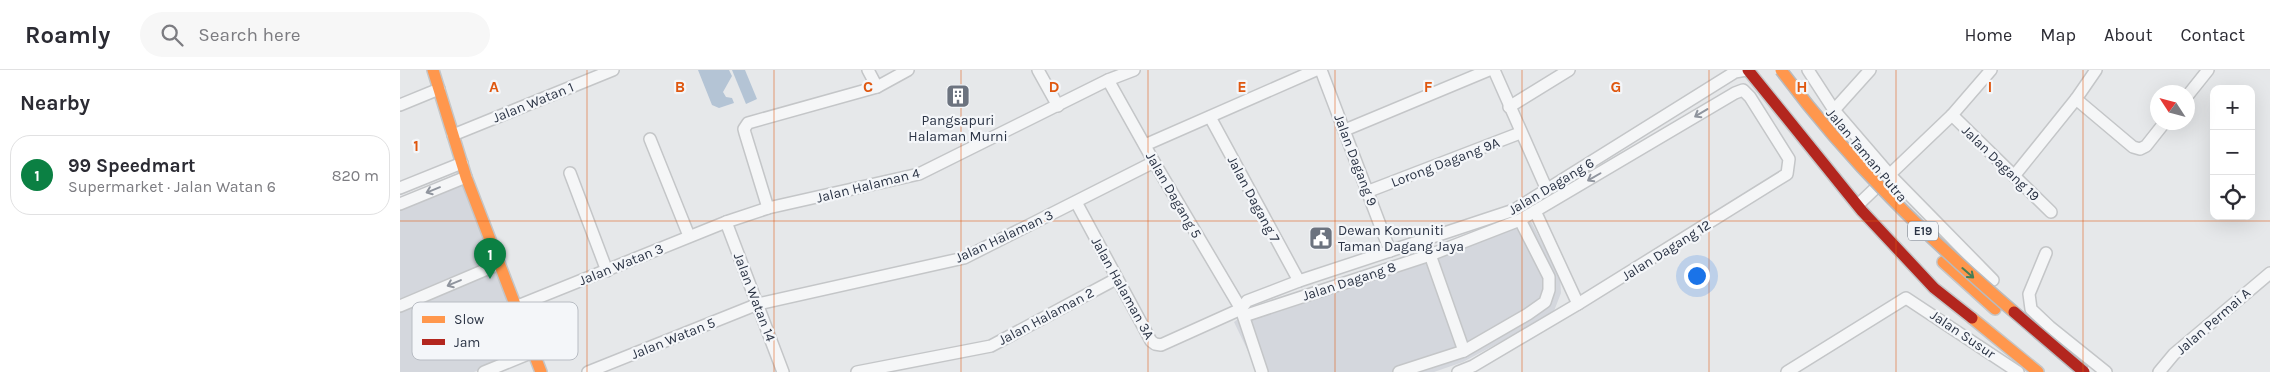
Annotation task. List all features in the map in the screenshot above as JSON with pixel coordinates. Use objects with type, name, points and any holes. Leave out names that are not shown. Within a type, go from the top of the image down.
[{"type":"main road","points":[[433,70],[466,177],[513,302]]},
{"type":"main road","name":"Jalan Taman Putra","points":[[1780,70],[1873,191],[1964,284],[2073,372]]},
{"type":"main road","name":"E19","points":[[1780,70],[1826,128],[1884,193],[1953,260],[2084,372]]},
{"type":"main road","points":[[1791,70],[1825,128]]},
{"type":"main road","points":[[1748,71],[1862,201],[1945,286],[2049,372]]},
{"type":"main road","name":"E19","points":[[1748,71],[1862,211],[1934,288],[2038,372]]},
{"type":"main road","points":[[536,360],[541,372]]},
{"type":"street","name":"Jalan Watan 1","points":[[453,135],[613,70]]},
{"type":"street","points":[[869,70],[878,87]]},
{"type":"street","points":[[768,208],[744,129],[751,121],[878,87],[908,70]]},
{"type":"street","points":[[1038,70],[1058,106]]},
{"type":"street","name":"Jalan Halaman 4","points":[[726,222],[768,208],[919,174],[1108,80],[1134,70]]},
{"type":"street","points":[[1145,145],[1316,70]]},
{"type":"street","name":"Jalan Dagang 9","points":[[1321,70],[1369,191],[1390,251]]},
{"type":"street","points":[[1345,130],[1489,70]]},
{"type":"street","points":[[1494,70],[1520,133],[1547,190]]},
{"type":"street","points":[[1509,107],[1569,70]]},
{"type":"street","points":[[1808,70],[1834,110],[1890,175],[1993,280]]},
{"type":"street","points":[[1834,110],[1870,70]]},
{"type":"street","points":[[1862,201],[1952,115],[1991,70]]},
{"type":"street","points":[[2014,176],[2076,99],[2096,70]]},
{"type":"street","points":[[2195,86],[2208,70]]},
{"type":"street","name":"Jalan Dagang 6","points":[[1242,313],[1248,301],[1299,281],[1514,210],[1748,71]]},
{"type":"street","name":"Jalan Dagang 5","points":[[1108,80],[1242,313],[1262,372]]},
{"type":"street","points":[[400,105],[439,89]]},
{"type":"street","name":"Jalan Dagang 8","points":[[1242,313],[1430,255],[1520,220],[1743,90]]},
{"type":"street","name":"Jalan Dagang 12","points":[[1458,372],[1473,366],[1578,304],[1787,174],[1789,159],[1750,97],[1743,90]]},
{"type":"street","points":[[2076,99],[2133,147],[2140,149],[2146,146],[2159,130]]},
{"type":"street","name":"Jalan Dagang 19","points":[[1952,115],[2051,212]]},
{"type":"street","name":"Jalan Dagang 7","points":[[1210,117],[1299,281]]},
{"type":"street","name":"Lorong Dagang 9A","points":[[1369,191],[1520,133]]},
{"type":"street","points":[[650,139],[689,236]]},
{"type":"street","name":"Jalan Halaman 3","points":[[758,304],[964,258],[1154,162]]},
{"type":"street","points":[[400,188],[462,163]]},
{"type":"street","points":[[570,173],[607,271]]},
{"type":"street","points":[[400,204],[466,177]]},
{"type":"street","name":"Jalan Halaman 3A","points":[[1076,202],[1116,279],[1151,341],[1155,344],[1161,345],[1170,342],[1242,313]]},
{"type":"street","points":[[1536,211],[1578,304]]},
{"type":"street","points":[[1399,372],[1464,351],[1545,302],[1549,290],[1549,277],[1520,220]]},
{"type":"street","name":"Jalan Watan 3","points":[[526,302],[726,222]]},
{"type":"street","name":"Jalan Watan 14","points":[[726,222],[783,372]]},
{"type":"street","points":[[1425,240],[1464,351]]},
{"type":"street","points":[[2046,253],[2029,294],[2031,309],[2050,327],[2106,372]]},
{"type":"street","points":[[400,306],[499,264]]},
{"type":"street","name":"Jalan Permai A","points":[[2159,372],[2174,354],[2270,273]]},
{"type":"street","name":"Jalan Halaman 2","points":[[857,372],[991,346],[1116,279]]},
{"type":"street","name":"Jalan Susur","points":[[1787,372],[1906,298],[2018,372]]},
{"type":"street","name":"Jalan Watan 5","points":[[588,372],[758,304]]},
{"type":"street","points":[[484,372],[513,360]]},
{"type":"shaded area","points":[[462,183],[507,302],[412,302],[412,360],[504,360],[474,372],[400,372],[400,208]]},
{"type":"shaded area","points":[[1526,212],[1560,277],[1561,293],[1554,311],[1534,324],[1463,362],[1434,372],[1258,372],[1234,322],[1252,308],[1442,244]]},
{"type":"water","points":[[698,70],[729,70],[732,76],[723,92],[726,97],[732,98],[734,103],[719,108],[712,105]]},
{"type":"water","points":[[732,70],[745,70],[757,99],[746,104]]},
{"type":"traffic: slow","points":[[433,70],[466,177],[514,302]]},
{"type":"traffic: slow","points":[[1781,70],[1834,136],[1891,198],[1951,256],[2014,312]]},
{"type":"traffic: slow","points":[[1943,262],[1995,309]]},
{"type":"traffic: slow","points":[[1972,318],[2038,372]]},
{"type":"traffic: slow","points":[[536,360],[541,372]]},
{"type":"traffic: jam","points":[[1748,70],[1862,211],[1934,288],[1972,318]]},
{"type":"traffic: jam","points":[[2014,312],[2084,372]]},
{"type":"place","name":"Pangsapuri Halaman Murni","points":[[958,96]]},
{"type":"place","name":"Dewan Komuniti Taman Dagang Jaya","points":[[1321,238]]},
{"type":"place","name":"99 Speedmart","points":[[490,279]]}]
